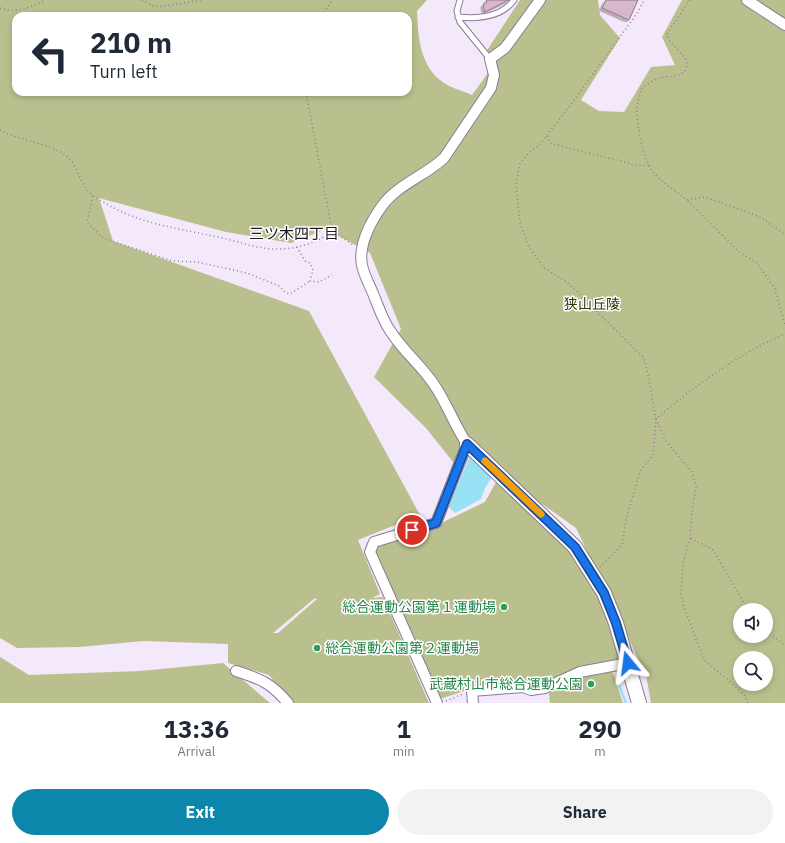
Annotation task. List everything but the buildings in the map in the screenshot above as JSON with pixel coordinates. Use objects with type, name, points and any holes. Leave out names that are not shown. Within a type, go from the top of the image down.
[{"type":"street","points":[[540,0],[504,48],[490,59],[494,75],[491,88],[444,158],[435,166],[394,192],[382,206],[365,237],[361,251],[362,265],[366,280],[391,333],[435,386],[455,426],[467,444],[575,547],[593,574],[604,593],[616,623],[639,703]]},
{"type":"street","points":[[747,0],[785,25]]},
{"type":"street","points":[[441,702],[370,552],[374,542],[436,523],[467,444]]},
{"type":"street","points":[[473,703],[472,691],[523,687],[532,690],[545,688],[580,672],[628,663]]},
{"type":"street","points":[[236,671],[264,680],[278,691],[288,703]]},
{"type":"lane","points":[[460,0],[457,11],[458,17],[490,59]]},
{"type":"lane","points":[[458,17],[486,17],[504,9],[514,0]]},
{"type":"path","points":[[0,8],[21,11],[46,0]]},
{"type":"path","points":[[142,0],[153,6],[159,7],[201,0]]},
{"type":"path","points":[[324,12],[332,0]]},
{"type":"path","points":[[644,0],[638,12],[586,85],[546,136],[520,163],[516,184],[520,223],[529,247],[544,268],[567,282],[642,357],[648,374],[656,419],[665,440],[692,472],[696,487],[690,538],[683,563],[682,594],[684,607],[704,660],[745,696],[748,703]]},
{"type":"path","points":[[690,0],[668,34],[669,42],[686,60],[687,65],[683,72],[677,76],[660,78],[641,89],[637,107],[642,143],[649,165],[653,172],[687,200],[729,242],[757,263],[775,289],[785,325]]},
{"type":"path","points":[[307,96],[311,125],[334,232],[361,251]]},
{"type":"path","points":[[0,130],[19,139],[63,153],[70,158],[85,188],[93,196],[134,218],[155,225],[267,248],[297,247],[320,240],[334,232]]},
{"type":"path","points":[[546,136],[550,143],[632,166],[649,165]]},
{"type":"path","points":[[93,196],[87,222],[103,238],[172,261],[196,262],[247,273],[279,286],[286,293],[290,294],[310,281],[319,282],[332,275]]},
{"type":"path","points":[[687,200],[705,197],[762,218],[785,235]]},
{"type":"path","points":[[297,247],[305,261],[310,263],[313,270],[310,281]]},
{"type":"path","points":[[593,574],[622,545],[626,520],[640,471],[653,455],[656,419],[683,396],[759,345],[785,334]]},
{"type":"path","points":[[690,538],[712,550],[744,603]]},
{"type":"path","points":[[773,637],[785,645]]},
{"type":"path","points":[[441,702],[472,691]]},
{"type":"green space","name":"狭山丘陵","points":[[0,0],[427,0],[417,11],[418,31],[425,60],[430,69],[444,83],[472,95],[488,73],[484,55],[520,0],[598,0],[600,15],[620,38],[581,100],[599,111],[624,112],[651,67],[675,65],[662,37],[682,0],[785,0],[785,703],[651,703],[646,675],[576,528],[470,453],[453,462],[426,428],[374,377],[401,329],[370,253],[326,229],[291,243],[226,232],[99,198],[113,241],[309,311],[420,515],[358,540],[380,594],[372,598],[383,597],[429,703],[291,703],[269,675],[228,663],[228,644],[144,641],[79,647],[17,648],[0,638]],"holes":[[[315,598],[317,599],[278,633],[273,633]]]},
{"type":"green space","name":"総合運動公園第１運動場","points":[[496,482],[535,509],[601,588],[631,661],[545,685],[479,686],[440,699],[373,552],[377,544],[437,525],[485,502]]},
{"type":"green space","points":[[0,657],[29,675],[140,671],[223,663],[270,703],[0,703]]},
{"type":"green space","name":"武蔵村山市総合運動公園","points":[[612,670],[623,703],[550,703],[549,693],[581,676]]},
{"type":"water","points":[[469,458],[494,474],[485,488],[481,499],[455,513],[449,507]]},
{"type":"waterway","points":[[618,683],[626,703]]},
{"type":"slow traffic","points":[[485,461],[541,514]]},
{"type":"place","name":"総合運動公園第１運動場","points":[[504,607]]},
{"type":"place","name":"総合運動公園第２運動場","points":[[317,648]]},
{"type":"place","name":"武蔵村山市総合運動公園","points":[[591,684]]},
{"type":"district","name":"三ツ木四丁目","points":[[294,233]]},
{"type":"route","points":[[412,530],[436,523],[467,444],[575,547],[604,593],[616,623],[628,663]]}]
